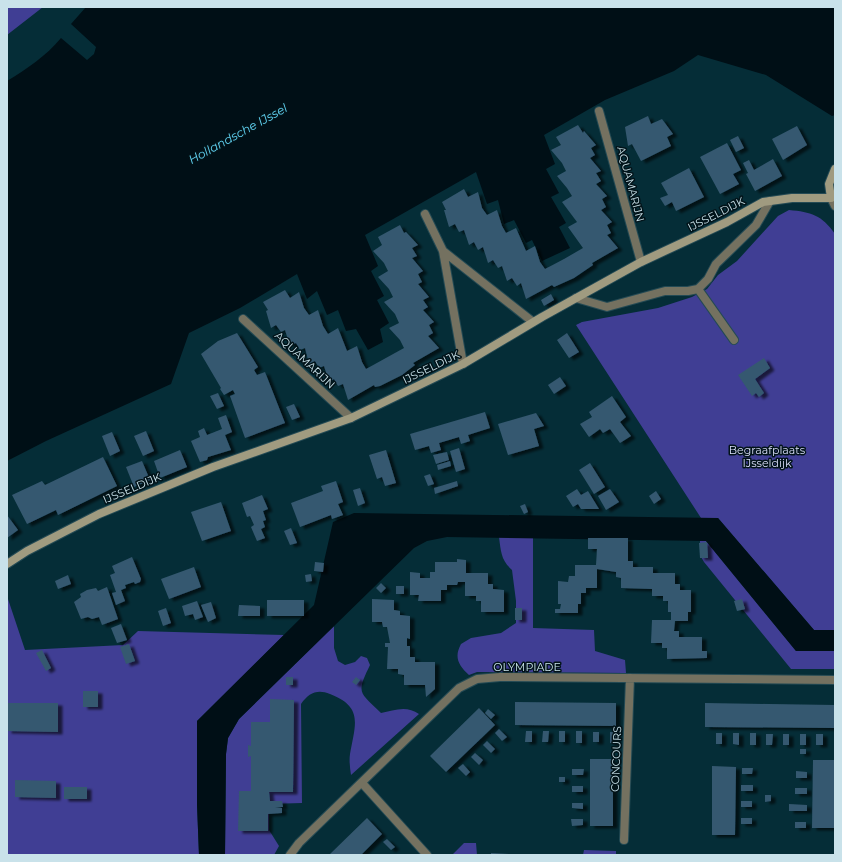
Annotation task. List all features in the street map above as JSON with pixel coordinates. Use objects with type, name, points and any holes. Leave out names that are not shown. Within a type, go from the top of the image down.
[{"type":"street","name":"AQUAMARIJN","points":[[599,111],[641,262]]},
{"type":"street","points":[[835,169],[830,184],[831,198],[835,206]]},
{"type":"street","name":"IJSSELDIJK","points":[[7,564],[27,550],[99,514],[213,466],[351,418],[463,364],[533,322],[641,262],[727,222],[763,202],[792,198],[831,198]]},
{"type":"street","points":[[576,298],[607,307],[665,291],[688,291],[698,289],[708,279],[716,264],[756,225],[770,201]]},
{"type":"street","points":[[425,214],[442,251],[463,364]]},
{"type":"street","points":[[442,251],[533,322]]},
{"type":"street","points":[[698,289],[734,340]]},
{"type":"street","name":"AQUAMARIJN","points":[[243,319],[351,418]]},
{"type":"street","name":"OLYMPIADE","points":[[290,855],[299,843],[459,688],[477,679],[500,677],[835,680]]},
{"type":"street","name":"CONCOURS","points":[[624,840],[630,678]]},
{"type":"street","points":[[362,783],[427,855]]},
{"type":"green space","points":[[7,7],[43,7],[7,35]]},
{"type":"green space","name":"Begraafplaats IJsseldijk","points":[[789,210],[810,213],[821,219],[835,234],[835,630],[814,630],[718,518],[701,518],[576,325],[582,322],[658,308],[692,297],[707,289],[718,275],[737,261],[778,216]]},
{"type":"green space","points":[[499,537],[533,538],[533,628],[594,630],[595,651],[625,660],[626,673],[477,672],[469,675],[465,671],[458,661],[458,653],[461,644],[471,638],[501,633],[516,623],[516,601],[512,570],[504,559]]},
{"type":"green space","points":[[700,541],[706,541],[796,651],[835,651],[835,669],[791,669],[704,562],[700,555]]},
{"type":"green space","points":[[7,596],[25,650],[123,645],[138,631],[284,635],[197,721],[197,804],[199,855],[7,855]]},
{"type":"green space","points":[[334,626],[334,648],[338,661],[345,665],[355,662],[361,656],[367,658],[370,665],[362,687],[364,696],[381,713],[405,709],[419,714],[351,775],[350,757],[355,726],[353,711],[341,699],[330,694],[317,692],[307,697],[301,704],[302,803],[269,804],[269,830],[279,846],[274,855],[225,855],[226,754],[228,738],[239,719]]},
{"type":"green space","points":[[464,843],[476,843],[477,855],[452,855]]},
{"type":"green space","points":[[584,850],[616,851],[616,855],[583,855]]},
{"type":"water","name":"Hollandsche IJssel","points":[[86,7],[835,7],[835,115],[832,116],[766,75],[698,55],[674,71],[605,100],[544,135],[555,164],[546,169],[559,193],[551,197],[566,223],[559,227],[570,248],[542,261],[532,240],[526,243],[514,220],[504,224],[498,200],[487,204],[476,172],[365,235],[378,266],[371,271],[384,296],[377,300],[389,323],[380,329],[383,342],[368,350],[356,329],[346,331],[338,310],[327,315],[317,291],[307,299],[297,274],[240,308],[189,333],[171,384],[46,441],[7,461],[7,81],[36,62],[61,38],[87,60],[94,54],[96,47],[71,24]]},
{"type":"water","points":[[354,513],[718,518],[814,630],[835,630],[835,651],[796,651],[706,541],[447,537],[427,541],[414,548],[239,719],[228,738],[226,754],[225,855],[199,855],[197,804],[197,721],[314,605],[333,522]]},
{"type":"building","points":[[648,116],[651,124],[662,119],[673,134],[667,137],[671,146],[641,161],[632,144],[628,146],[625,127]]},
{"type":"building","points":[[578,125],[583,133],[584,131],[596,145],[591,148],[595,155],[590,158],[601,171],[596,173],[601,181],[596,184],[607,196],[602,199],[606,207],[601,210],[612,222],[607,225],[611,233],[607,235],[618,248],[592,263],[593,265],[574,278],[554,287],[552,285],[526,299],[521,283],[517,286],[512,278],[507,281],[502,266],[498,268],[493,260],[488,263],[483,247],[478,250],[474,242],[469,245],[464,230],[459,232],[455,224],[449,227],[444,210],[446,210],[442,202],[464,189],[468,197],[478,192],[482,208],[487,215],[497,210],[506,233],[516,228],[526,251],[535,246],[540,262],[545,269],[564,259],[583,248],[568,227],[577,222],[562,202],[572,196],[557,176],[566,171],[562,163],[551,150],[561,145],[556,137]]},
{"type":"building","points":[[797,126],[807,145],[783,160],[772,139]]},
{"type":"building","points":[[738,136],[744,148],[736,152],[730,140]]},
{"type":"building","points":[[727,143],[741,170],[733,174],[739,184],[720,194],[700,157]]},
{"type":"building","points":[[773,159],[782,176],[755,191],[746,174],[748,173],[743,163],[749,160],[754,170]]},
{"type":"building","points":[[689,168],[704,197],[676,211],[672,202],[665,206],[660,198],[668,195],[661,183]]},
{"type":"building","points":[[400,225],[404,233],[406,232],[418,245],[412,248],[417,256],[412,258],[423,271],[418,274],[422,282],[418,284],[429,297],[423,300],[428,307],[423,310],[434,322],[429,325],[433,333],[428,336],[439,348],[413,363],[415,365],[402,375],[380,386],[375,387],[374,385],[348,400],[343,384],[338,386],[334,379],[329,382],[324,366],[319,368],[315,361],[309,364],[305,348],[300,350],[296,343],[290,346],[285,330],[281,332],[276,325],[271,328],[266,311],[268,310],[263,302],[285,290],[290,298],[299,292],[304,308],[309,315],[318,310],[323,326],[328,334],[338,328],[347,351],[357,346],[366,369],[404,348],[400,340],[389,328],[399,323],[395,314],[384,302],[393,297],[389,289],[378,277],[388,271],[384,263],[373,251],[382,245],[378,237]]},
{"type":"building","points":[[551,294],[554,300],[544,306],[541,300]]},
{"type":"building","points":[[237,333],[258,367],[254,370],[257,375],[265,372],[285,423],[245,438],[230,396],[235,394],[233,390],[224,395],[201,354],[218,341]]},
{"type":"building","points":[[567,333],[579,352],[569,358],[557,340]]},
{"type":"building","points":[[764,358],[770,368],[755,379],[764,393],[759,397],[756,393],[752,396],[738,375]]},
{"type":"building","points":[[560,377],[566,386],[554,394],[548,385]]},
{"type":"building","points":[[218,393],[224,406],[217,409],[210,396]]},
{"type":"building","points":[[612,396],[626,417],[620,422],[631,436],[620,443],[610,429],[603,433],[600,429],[589,437],[580,424],[592,417],[589,412]]},
{"type":"building","points":[[294,404],[300,417],[292,420],[286,407]]},
{"type":"building","points":[[485,412],[490,428],[468,435],[470,441],[461,444],[459,437],[439,443],[441,450],[431,453],[429,446],[415,450],[410,434]]},
{"type":"building","points":[[536,413],[544,426],[534,429],[539,446],[508,455],[498,424]]},
{"type":"building","points":[[226,415],[232,432],[225,435],[231,450],[208,457],[207,460],[200,462],[191,441],[200,437],[198,431],[204,428],[207,435],[222,429],[218,418]]},
{"type":"building","points":[[146,431],[154,451],[143,456],[134,436]]},
{"type":"building","points":[[112,432],[120,451],[110,456],[102,436]]},
{"type":"building","points":[[459,448],[465,469],[456,472],[450,451]]},
{"type":"building","points":[[180,450],[187,467],[160,478],[154,461]]},
{"type":"building","points":[[386,450],[396,483],[385,486],[382,477],[377,479],[369,455]]},
{"type":"building","points":[[447,452],[449,460],[436,464],[433,455]]},
{"type":"building","points":[[103,457],[117,486],[58,515],[56,510],[27,524],[12,495],[42,481],[45,485]]},
{"type":"building","points":[[142,461],[150,480],[134,487],[126,467]]},
{"type":"building","points":[[450,461],[451,466],[438,470],[437,465]]},
{"type":"building","points":[[590,463],[605,487],[594,494],[579,470]]},
{"type":"building","points":[[430,474],[434,484],[428,486],[424,476]]},
{"type":"building","points":[[336,481],[343,502],[338,504],[343,515],[332,519],[331,515],[300,527],[291,503],[323,491],[321,486]]},
{"type":"building","points":[[457,481],[458,486],[435,494],[434,488]]},
{"type":"building","points":[[360,488],[365,503],[358,506],[353,490]]},
{"type":"building","points":[[577,489],[581,495],[588,491],[599,509],[581,509],[578,504],[573,507],[566,496]]},
{"type":"building","points":[[610,489],[619,502],[606,510],[598,496]]},
{"type":"building","points":[[656,491],[661,499],[654,504],[649,496]]},
{"type":"building","points":[[262,495],[268,509],[263,511],[266,520],[263,521],[265,527],[261,529],[265,538],[257,541],[251,527],[254,525],[250,516],[247,517],[242,503]]},
{"type":"building","points":[[221,502],[231,531],[202,541],[191,512]]},
{"type":"building","points":[[525,504],[528,512],[524,514],[520,506]]},
{"type":"building","points":[[7,515],[18,530],[7,538]]},
{"type":"building","points":[[291,528],[297,543],[290,545],[284,531]]},
{"type":"building","points":[[588,538],[628,538],[628,561],[633,561],[633,567],[653,567],[653,573],[675,573],[675,584],[680,584],[680,590],[691,590],[691,612],[688,612],[688,621],[675,621],[674,631],[679,631],[679,637],[702,637],[702,651],[707,651],[707,658],[667,659],[667,648],[662,648],[662,643],[651,643],[652,620],[671,620],[671,612],[668,612],[668,601],[663,601],[663,596],[652,596],[652,589],[621,588],[621,578],[616,577],[616,572],[597,569],[597,588],[586,588],[586,593],[581,593],[581,604],[578,604],[578,613],[555,613],[555,609],[560,609],[561,604],[558,604],[558,581],[568,582],[569,576],[575,576],[575,565],[596,565],[597,549],[588,549]]},
{"type":"building","points":[[707,542],[708,558],[700,558],[699,543]]},
{"type":"building","points":[[132,557],[141,579],[140,582],[125,585],[126,588],[121,590],[125,601],[116,605],[112,593],[116,592],[110,575],[115,573],[112,566]]},
{"type":"building","points":[[457,559],[466,560],[466,573],[488,573],[488,584],[493,584],[493,589],[504,590],[504,612],[481,612],[481,601],[476,601],[476,596],[465,596],[465,582],[458,582],[457,585],[447,585],[447,590],[441,590],[441,601],[418,601],[419,595],[410,595],[410,572],[420,573],[420,578],[430,578],[430,572],[435,572],[435,562],[457,562]]},
{"type":"building","points":[[315,562],[324,563],[323,572],[314,571]]},
{"type":"building","points":[[194,567],[201,587],[169,599],[161,579]]},
{"type":"building","points":[[311,574],[312,581],[306,582],[305,575]]},
{"type":"building","points":[[68,575],[71,584],[58,589],[55,581]]},
{"type":"building","points":[[381,583],[386,588],[381,593],[376,588]]},
{"type":"building","points":[[396,586],[404,586],[404,594],[396,594]]},
{"type":"building","points":[[107,587],[118,619],[102,625],[99,617],[92,619],[88,617],[81,619],[74,602],[81,597],[80,594],[87,590],[96,588],[98,591]]},
{"type":"building","points":[[372,599],[394,600],[394,610],[400,611],[400,615],[410,616],[410,639],[407,638],[407,646],[410,646],[410,657],[415,657],[415,662],[435,662],[435,689],[426,697],[425,685],[404,685],[404,675],[398,674],[398,669],[387,669],[388,647],[385,647],[385,643],[390,643],[387,627],[383,627],[382,622],[372,622]]},
{"type":"building","points":[[742,599],[745,609],[737,611],[734,601]]},
{"type":"building","points":[[267,600],[304,600],[304,616],[267,616]]},
{"type":"building","points":[[197,601],[203,617],[195,620],[193,614],[185,616],[182,606]]},
{"type":"building","points":[[211,602],[216,618],[208,622],[201,605]]},
{"type":"building","points":[[239,605],[260,606],[260,616],[238,616]]},
{"type":"building","points":[[166,608],[171,623],[163,626],[158,611]]},
{"type":"building","points":[[515,608],[522,608],[522,620],[515,620]]},
{"type":"building","points":[[121,624],[127,640],[117,643],[111,628]]},
{"type":"building","points":[[129,644],[135,661],[126,664],[120,647]]},
{"type":"building","points":[[42,650],[51,668],[46,671],[36,653]]},
{"type":"building","points":[[286,677],[293,677],[293,685],[286,685]]},
{"type":"building","points":[[356,677],[360,680],[356,685],[352,682]]},
{"type":"building","points":[[83,691],[98,691],[98,707],[83,707]]},
{"type":"building","points":[[270,699],[294,700],[293,792],[269,792],[270,801],[282,801],[283,807],[275,807],[282,808],[282,813],[268,814],[268,831],[238,831],[239,791],[251,791],[251,756],[248,757],[248,745],[251,746],[251,722],[270,722]]},
{"type":"building","points":[[515,702],[616,703],[616,726],[515,725]]},
{"type":"building","points":[[7,703],[58,703],[58,732],[7,731]]},
{"type":"building","points":[[705,703],[835,705],[835,728],[705,727]]},
{"type":"building","points":[[479,708],[495,725],[446,772],[430,756]]},
{"type":"building","points":[[488,709],[495,715],[491,719],[485,713]]},
{"type":"building","points":[[499,729],[507,737],[502,741],[495,733]]},
{"type":"building","points":[[526,731],[532,731],[532,742],[525,742]]},
{"type":"building","points":[[543,731],[549,731],[548,742],[542,742]]},
{"type":"building","points":[[559,731],[565,731],[565,742],[559,742]]},
{"type":"building","points":[[576,731],[582,731],[582,743],[576,743]]},
{"type":"building","points":[[593,732],[599,732],[599,742],[593,742]]},
{"type":"building","points":[[610,732],[616,732],[616,743],[610,743]]},
{"type":"building","points":[[716,733],[722,733],[722,744],[716,744]]},
{"type":"building","points":[[733,733],[739,733],[739,745],[733,744]]},
{"type":"building","points":[[750,733],[756,733],[756,745],[750,745]]},
{"type":"building","points":[[766,734],[773,734],[772,745],[766,745]]},
{"type":"building","points":[[783,734],[789,734],[789,745],[783,745]]},
{"type":"building","points":[[800,734],[806,734],[806,745],[800,745]]},
{"type":"building","points":[[816,734],[823,734],[823,745],[816,745]]},
{"type":"building","points":[[487,741],[495,749],[491,753],[483,745]]},
{"type":"building","points":[[800,749],[806,749],[806,754],[800,754]]},
{"type":"building","points":[[475,753],[483,760],[479,765],[471,757]]},
{"type":"building","points":[[590,759],[613,759],[613,826],[590,826]]},
{"type":"building","points":[[813,760],[835,760],[835,828],[812,828]]},
{"type":"building","points":[[463,764],[470,772],[466,776],[458,768]]},
{"type":"building","points":[[712,766],[736,767],[735,835],[712,835]]},
{"type":"building","points":[[742,768],[753,768],[752,774],[742,774]]},
{"type":"building","points":[[572,769],[584,769],[583,775],[572,775]]},
{"type":"building","points":[[796,771],[807,772],[807,778],[796,778]]},
{"type":"building","points":[[559,777],[565,777],[565,782],[559,782]]},
{"type":"building","points":[[15,780],[56,781],[56,798],[15,797]]},
{"type":"building","points":[[741,785],[753,785],[753,791],[741,791]]},
{"type":"building","points":[[572,786],[583,786],[583,792],[572,792]]},
{"type":"building","points":[[64,787],[87,787],[87,799],[64,799]]},
{"type":"building","points":[[795,788],[807,788],[807,794],[795,794]]},
{"type":"building","points":[[765,795],[771,795],[771,801],[765,802]]},
{"type":"building","points":[[741,801],[752,801],[752,807],[741,807]]},
{"type":"building","points":[[572,803],[583,803],[583,809],[572,808]]},
{"type":"building","points":[[789,804],[807,805],[807,811],[789,811]]},
{"type":"building","points":[[367,818],[382,834],[361,855],[329,855]]},
{"type":"building","points":[[741,818],[752,818],[752,824],[741,824]]},
{"type":"building","points":[[571,819],[583,819],[583,825],[572,826]]},
{"type":"building","points":[[795,822],[806,822],[806,828],[795,828]]},
{"type":"building","points":[[387,839],[395,847],[391,850],[383,842]]},
{"type":"building","points":[[491,853],[509,854],[509,855],[491,855]]}]
